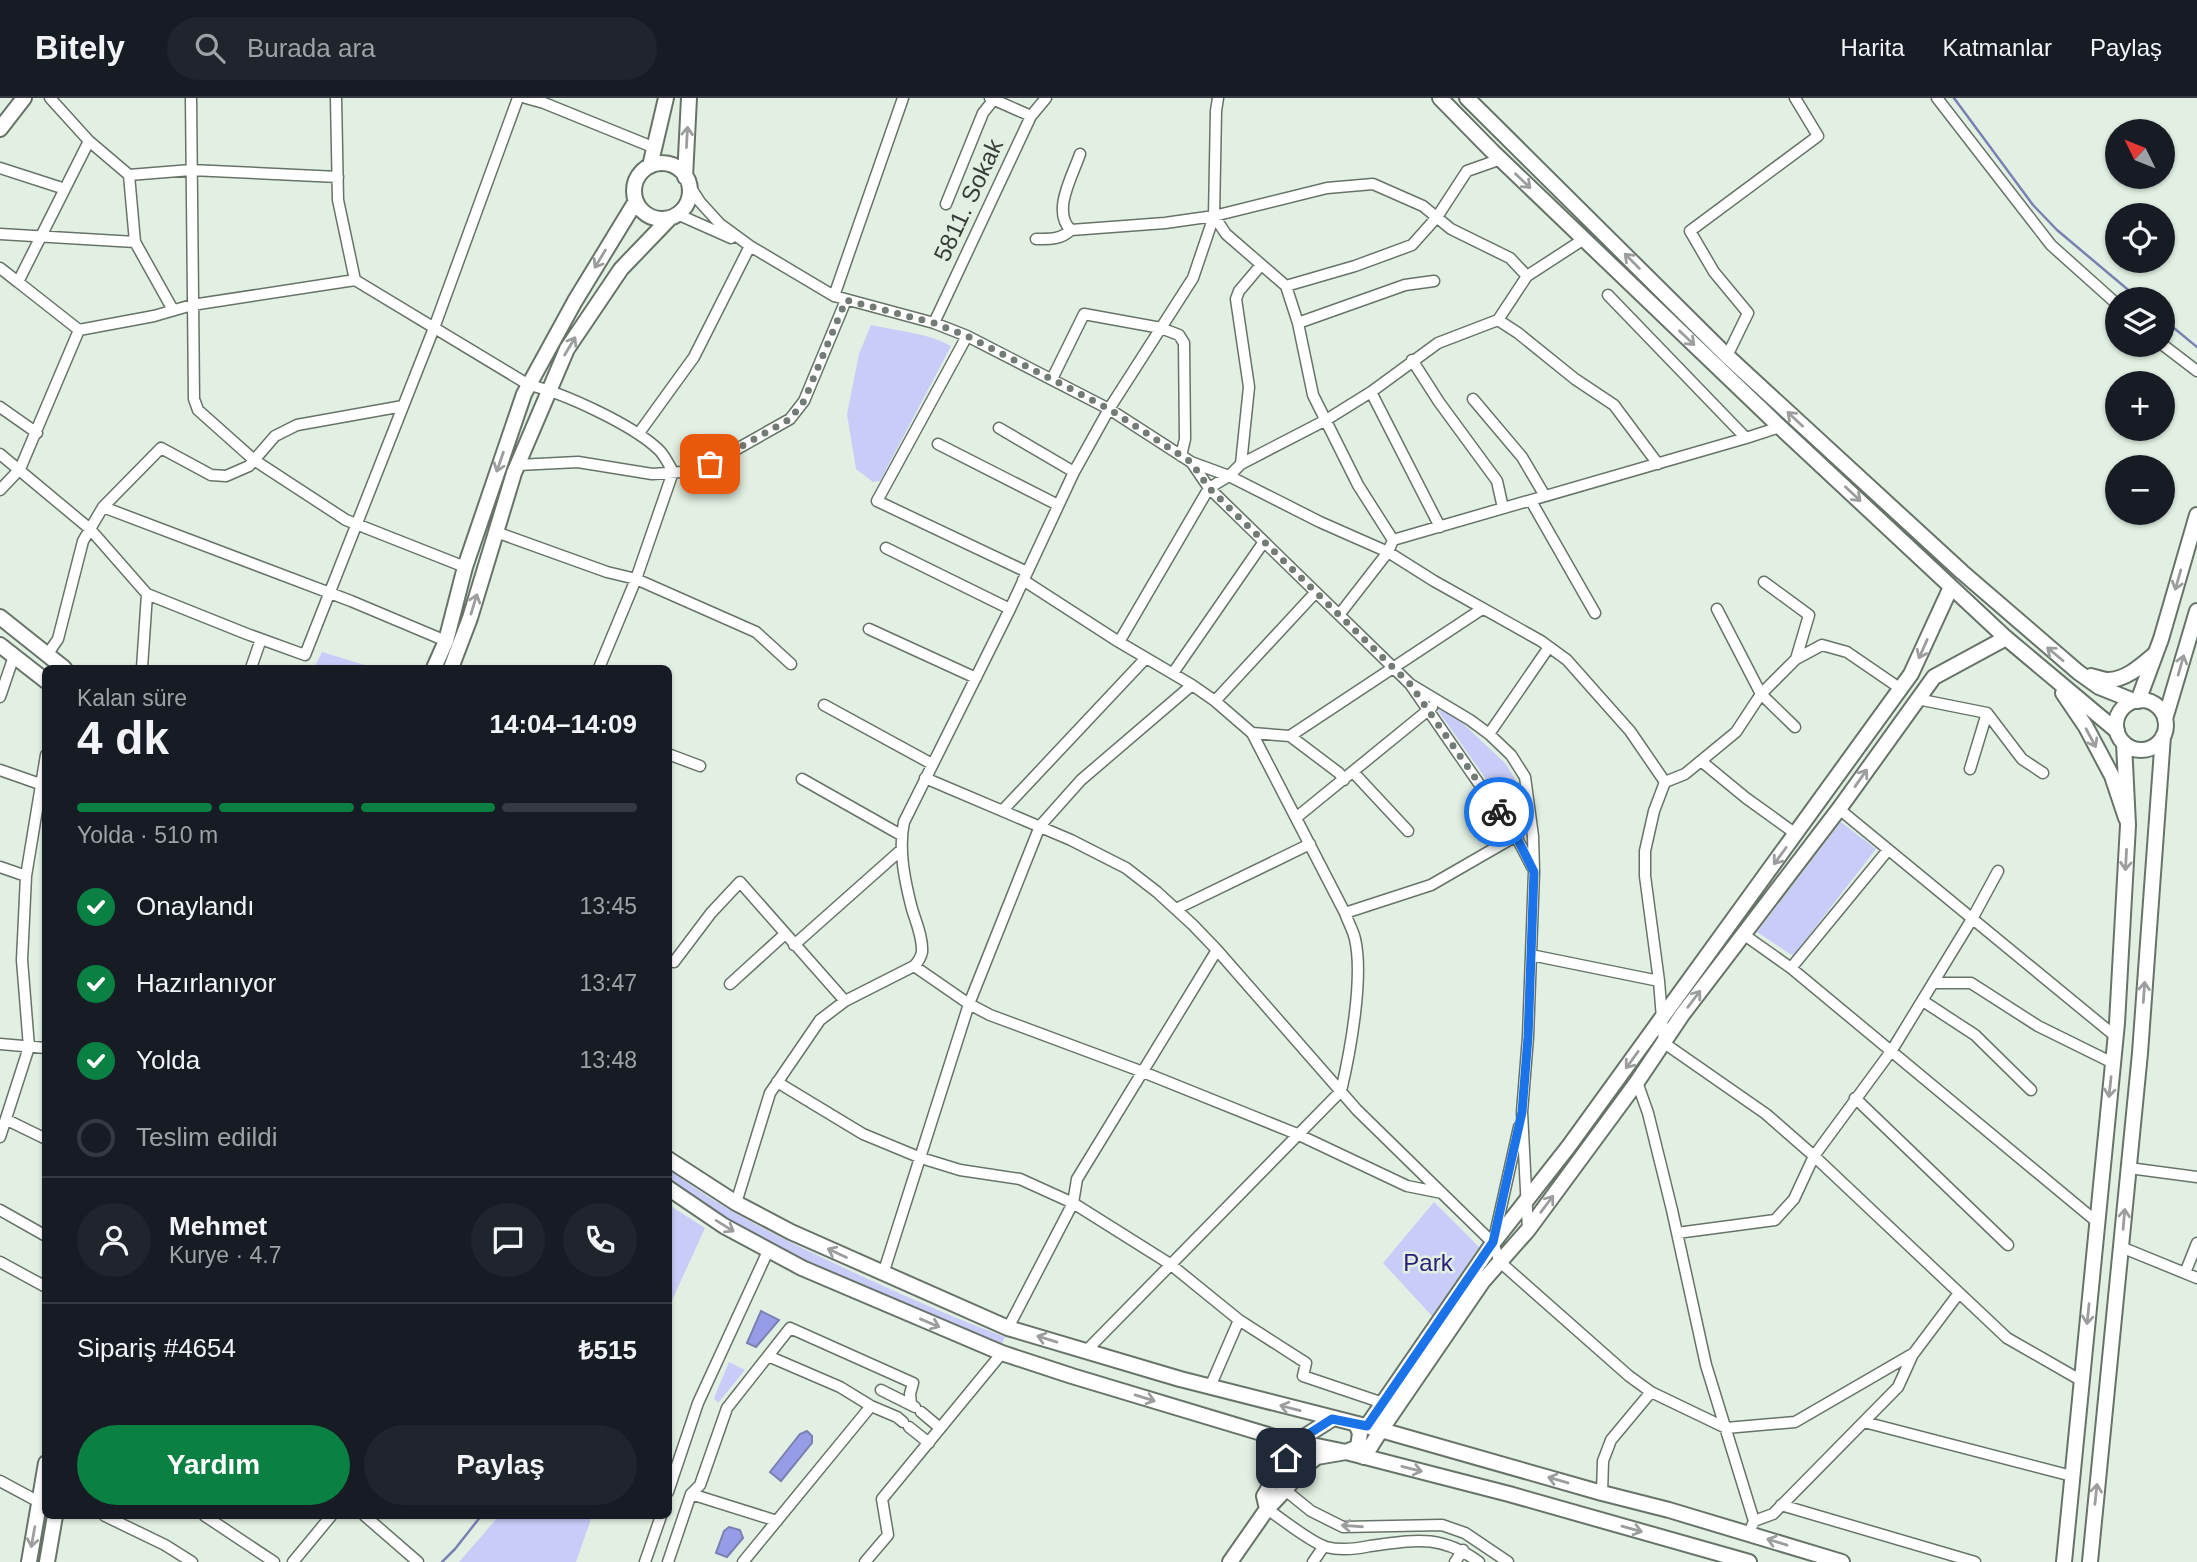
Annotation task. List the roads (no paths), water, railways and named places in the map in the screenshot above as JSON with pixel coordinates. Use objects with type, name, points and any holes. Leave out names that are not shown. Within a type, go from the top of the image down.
[{"type":"main road","points":[[0,128],[24,98]]},
{"type":"main road","points":[[650,166],[666,98]]},
{"type":"main road","points":[[452,665],[470,618],[518,465],[567,349],[621,269],[688,201],[689,98]]},
{"type":"main road","points":[[1440,98],[1780,427],[2006,638],[2138,750],[2153,747],[2163,736]]},
{"type":"main road","points":[[1467,98],[1727,356],[1962,572],[2078,673],[2099,687],[2136,701],[2150,702],[2157,706],[2165,719],[2140,1054],[2090,1562]]},
{"type":"main road","points":[[674,216],[653,218],[646,214],[636,201],[635,185],[643,171],[650,166],[666,164],[680,170],[687,181]]},
{"type":"main road","points":[[435,665],[446,641],[465,567],[498,467],[529,385],[575,301],[636,201]]},
{"type":"main road","points":[[2064,1562],[2115,1036],[2128,825],[2118,716],[2136,701],[2161,639],[2197,514]]},
{"type":"main road","points":[[1364,1457],[1368,1426],[1493,1242],[1569,1146],[1912,674],[1951,587]]},
{"type":"main road","points":[[2165,719],[2197,611]]},
{"type":"main road","points":[[0,617],[60,665]]},
{"type":"main road","points":[[1230,1562],[1267,1509],[1305,1466],[1317,1457],[1346,1452],[1357,1447],[1360,1433],[1528,1230],[1934,677],[2006,638]]},
{"type":"main road","points":[[0,645],[42,678]]},
{"type":"main road","points":[[2078,673],[2108,680],[2123,677],[2155,654]]},
{"type":"main road","points":[[2055,680],[2112,776],[2128,825]]},
{"type":"main road","points":[[672,1162],[736,1203],[792,1232],[1008,1328],[1210,1387],[1368,1426],[1602,1493],[1752,1527],[1842,1562]]},
{"type":"main road","points":[[672,1191],[724,1226],[802,1268],[1002,1353],[1278,1438],[1346,1452],[1508,1494],[1749,1562]]},
{"type":"main road","points":[[1267,1509],[1264,1496],[1296,1442],[1332,1419]]},
{"type":"main road","points":[[1278,1438],[1286,1458]]},
{"type":"main road","points":[[29,1562],[42,1485]]},
{"type":"main road","points":[[47,1562],[54,1519]]},
{"type":"street","points":[[50,98],[89,141],[129,175],[135,243],[173,310]]},
{"type":"street","points":[[191,98],[194,399],[198,410],[254,460],[346,520],[465,567]]},
{"type":"street","points":[[336,98],[338,200],[355,280]]},
{"type":"street","points":[[0,454],[90,529],[147,594],[305,655],[434,328],[518,98]]},
{"type":"street","points":[[526,98],[655,148]]},
{"type":"street","points":[[834,296],[903,98]]},
{"type":"street","name":"5811. Sokak","points":[[934,323],[1031,116],[1046,98]]},
{"type":"street","points":[[736,1203],[770,1093],[820,1020],[845,1001],[914,966],[922,951],[901,850],[904,822],[1010,609],[1074,472],[1109,409],[1193,278],[1214,216],[1218,98]]},
{"type":"street","points":[[1727,356],[1748,313],[1714,272],[1690,231],[1818,136],[1795,98]]},
{"type":"street","points":[[1937,98],[2050,246],[2105,293]]},
{"type":"street","points":[[946,204],[983,113],[993,99],[1031,116]]},
{"type":"street","points":[[18,282],[89,141]]},
{"type":"street","points":[[1071,230],[1063,221],[1062,206],[1080,154]]},
{"type":"street","points":[[1286,286],[1412,245],[1437,217],[1467,171],[1501,159]]},
{"type":"street","points":[[0,168],[65,189]]},
{"type":"street","points":[[129,175],[191,170],[338,177]]},
{"type":"street","points":[[687,181],[700,202],[720,224],[750,246],[834,296],[934,323],[967,336],[1109,409],[1191,462],[1228,476],[1388,552],[1549,647],[1567,660],[1630,731],[1665,782]]},
{"type":"street","points":[[1036,239],[1064,237],[1071,230],[1214,216],[1327,188],[1373,184],[1423,206],[1451,229],[1510,258],[1527,276]]},
{"type":"street","points":[[674,216],[750,246]]},
{"type":"street","points":[[1214,216],[1226,234],[1286,286],[1298,323],[1313,395],[1358,485],[1393,540]]},
{"type":"street","points":[[0,234],[135,243]]},
{"type":"street","points":[[1119,642],[1209,488],[1241,464],[1326,420],[1371,392],[1438,343],[1498,320],[1527,276],[1584,239]]},
{"type":"street","points":[[639,433],[694,357],[750,246]]},
{"type":"street","points":[[1241,464],[1249,387],[1236,299],[1239,291],[1261,265]]},
{"type":"street","points":[[0,268],[79,330],[154,316],[192,305],[355,280],[529,385],[550,390],[639,433],[662,452],[673,472],[636,579],[599,665]]},
{"type":"street","points":[[1298,323],[1405,285],[1434,281]]},
{"type":"street","points":[[1608,295],[1746,438]]},
{"type":"street","points":[[518,465],[578,462],[652,474],[698,471],[790,419],[804,401],[846,300]]},
{"type":"street","points":[[1052,379],[1084,314],[1161,328],[1179,335],[1184,343],[1185,439],[1181,456]]},
{"type":"street","points":[[1498,320],[1614,405],[1658,464]]},
{"type":"street","points":[[0,490],[20,469],[79,330]]},
{"type":"street","points":[[967,336],[877,501],[1025,576],[1119,642],[1192,685],[1252,733],[1345,914],[1355,938],[1357,955],[1350,1052],[1340,1091],[1086,1351]]},
{"type":"street","points":[[2175,354],[2197,370]]},
{"type":"street","points":[[1412,360],[1438,402],[1497,481],[1503,508]]},
{"type":"street","points":[[1371,392],[1440,527]]},
{"type":"street","points":[[1473,399],[1522,457],[1545,496]]},
{"type":"street","points":[[47,654],[58,639],[83,541],[103,507],[161,448],[211,475],[226,476],[249,466],[275,436],[297,425],[403,406]]},
{"type":"street","points":[[0,407],[37,433]]},
{"type":"street","points":[[1393,540],[1780,427]]},
{"type":"street","points":[[999,428],[1074,472]]},
{"type":"street","points":[[938,444],[1058,505]]},
{"type":"street","points":[[1191,462],[1209,488],[1263,543],[1410,684],[1516,836],[1534,872]]},
{"type":"street","points":[[1531,500],[1595,613]]},
{"type":"street","points":[[103,507],[328,592],[446,641]]},
{"type":"street","points":[[496,532],[607,572],[636,579],[756,632],[791,664]]},
{"type":"street","points":[[1339,615],[1388,552],[1393,540]]},
{"type":"street","points":[[1173,673],[1263,543]]},
{"type":"street","points":[[886,548],[1010,609]]},
{"type":"street","points":[[1764,582],[1809,615],[1796,659]]},
{"type":"street","points":[[1215,701],[1315,593]]},
{"type":"street","points":[[142,665],[147,594]]},
{"type":"street","points":[[1290,736],[1482,609]]},
{"type":"street","points":[[1717,609],[1760,694],[1795,727]]},
{"type":"street","points":[[869,629],[976,678]]},
{"type":"street","points":[[252,665],[261,639]]},
{"type":"street","points":[[1901,689],[1847,652],[1822,646],[1796,659],[1760,694],[1736,732],[1685,774],[1665,782],[1654,811],[1645,851],[1645,876],[1664,1043],[1766,1114],[2007,1338],[2082,1381]]},
{"type":"street","points":[[1489,734],[1549,647]]},
{"type":"street","points":[[0,697],[14,656]]},
{"type":"street","points":[[1003,810],[1146,657]]},
{"type":"street","points":[[1410,684],[1489,734],[1511,755],[1525,777],[1533,836],[1534,872],[1522,1112],[1528,1230]]},
{"type":"street","points":[[883,1274],[969,1004],[1040,826],[1081,780],[1192,685]]},
{"type":"street","points":[[1917,699],[1987,713],[2022,759],[2043,773]]},
{"type":"street","points":[[1297,817],[1439,701]]},
{"type":"street","points":[[824,705],[932,764]]},
{"type":"street","points":[[1970,769],[1987,713]]},
{"type":"street","points":[[1252,733],[1290,736],[1339,773],[1344,780]]},
{"type":"street","points":[[672,755],[701,766]]},
{"type":"street","points":[[1701,761],[1796,834]]},
{"type":"street","points":[[0,770],[40,784]]},
{"type":"street","points":[[1353,772],[1408,831]]},
{"type":"street","points":[[0,1137],[29,1047],[22,960],[26,876],[42,774]]},
{"type":"street","points":[[925,778],[1072,840],[1126,868],[1176,909],[1217,950],[1340,1091],[1493,1242],[1500,1262],[1629,1376],[1651,1392],[1726,1428],[1795,1422],[1914,1353]]},
{"type":"street","points":[[802,779],[901,835]]},
{"type":"street","points":[[1839,809],[2115,1036]]},
{"type":"street","points":[[1345,914],[1431,885],[1516,836]]},
{"type":"street","points":[[1176,909],[1310,844]]},
{"type":"street","points":[[794,945],[901,850]]},
{"type":"street","points":[[1791,968],[1888,850]]},
{"type":"street","points":[[0,867],[26,876]]},
{"type":"street","points":[[1677,1233],[1775,1220],[1794,1199],[1814,1156],[1854,1098],[1892,1050],[1998,871]]},
{"type":"street","points":[[674,962],[711,913],[740,882],[845,1001]]},
{"type":"street","points":[[730,984],[785,934]]},
{"type":"street","points":[[1743,934],[1791,968],[1892,1050],[1961,1111],[2097,1222]]},
{"type":"street","points":[[1008,1328],[1073,1203],[1077,1179],[1217,950]]},
{"type":"street","points":[[1531,955],[1659,981]]},
{"type":"street","points":[[914,966],[969,1004],[990,1015],[1143,1072],[1297,1134],[1407,1186],[1442,1193]]},
{"type":"street","points":[[1934,983],[1971,983],[2038,1026],[2113,1063]]},
{"type":"street","points":[[1923,1001],[1975,1035],[2031,1090]]},
{"type":"street","points":[[0,1044],[42,1048]]},
{"type":"street","points":[[776,1082],[863,1134],[921,1158],[960,1170],[1020,1179],[1073,1203],[1170,1264],[1239,1320],[1306,1363],[1303,1376],[1383,1403]]},
{"type":"street","points":[[1637,1083],[1648,1113],[1706,1365],[1752,1527],[1773,1514],[1898,1387],[1914,1353],[1959,1293]]},
{"type":"street","points":[[1854,1098],[2008,1245]]},
{"type":"street","points":[[1493,1242],[1522,1112]]},
{"type":"street","points":[[7,1120],[42,1137]]},
{"type":"street","points":[[2129,1168],[2197,1177]]},
{"type":"street","points":[[0,1210],[42,1234]]},
{"type":"street","points":[[2185,1273],[2197,1243]]},
{"type":"street","points":[[2122,1247],[2197,1278]]},
{"type":"street","points":[[672,1480],[698,1403],[768,1251]]},
{"type":"street","points":[[0,1262],[42,1285]]},
{"type":"street","points":[[1210,1387],[1239,1320]]},
{"type":"street","points":[[668,1562],[691,1494],[700,1485],[727,1408],[790,1328],[913,1382],[910,1394],[916,1408]]},
{"type":"street","points":[[865,1562],[888,1535],[882,1499],[1002,1353]]},
{"type":"street","points":[[768,1356],[840,1387],[871,1406],[897,1417],[929,1443]]},
{"type":"street","points":[[881,1390],[916,1408],[940,1428]]},
{"type":"street","points":[[1602,1493],[1603,1461],[1611,1440],[1651,1392]]},
{"type":"street","points":[[743,1562],[871,1406]]},
{"type":"street","points":[[1864,1422],[2072,1476]]},
{"type":"street","points":[[0,1481],[39,1502]]},
{"type":"street","points":[[1285,1490],[1311,1511],[1343,1527],[1442,1525],[1465,1533],[1508,1562]]},
{"type":"street","points":[[691,1494],[777,1521]]},
{"type":"street","points":[[1781,1506],[1975,1562]]},
{"type":"street","points":[[1267,1509],[1324,1546],[1352,1549],[1429,1540],[1463,1550],[1479,1562]]},
{"type":"street","points":[[111,1519],[165,1545],[192,1562]]},
{"type":"street","points":[[210,1519],[274,1562]]},
{"type":"street","points":[[293,1562],[329,1519]]},
{"type":"street","points":[[368,1519],[418,1562]]},
{"type":"street","points":[[645,1562],[660,1519]]},
{"type":"street","points":[[1313,1562],[1324,1546]]},
{"type":"street","points":[[1455,1562],[1463,1550]]},
{"type":"water","points":[[761,1311],[779,1320],[756,1347],[747,1343]]},
{"type":"water","points":[[807,1431],[812,1436],[812,1443],[781,1481],[770,1472],[800,1434]]},
{"type":"water","points":[[729,1527],[740,1530],[743,1538],[727,1557],[716,1553],[724,1531]]},
{"type":"waterway","points":[[1954,98],[2033,205],[2057,230],[2125,287]]},
{"type":"waterway","points":[[2175,329],[2197,347]]},
{"type":"waterway","points":[[442,1562],[479,1519]]},
{"type":"park label","name":"Park","points":[[1428,1262]]}]
